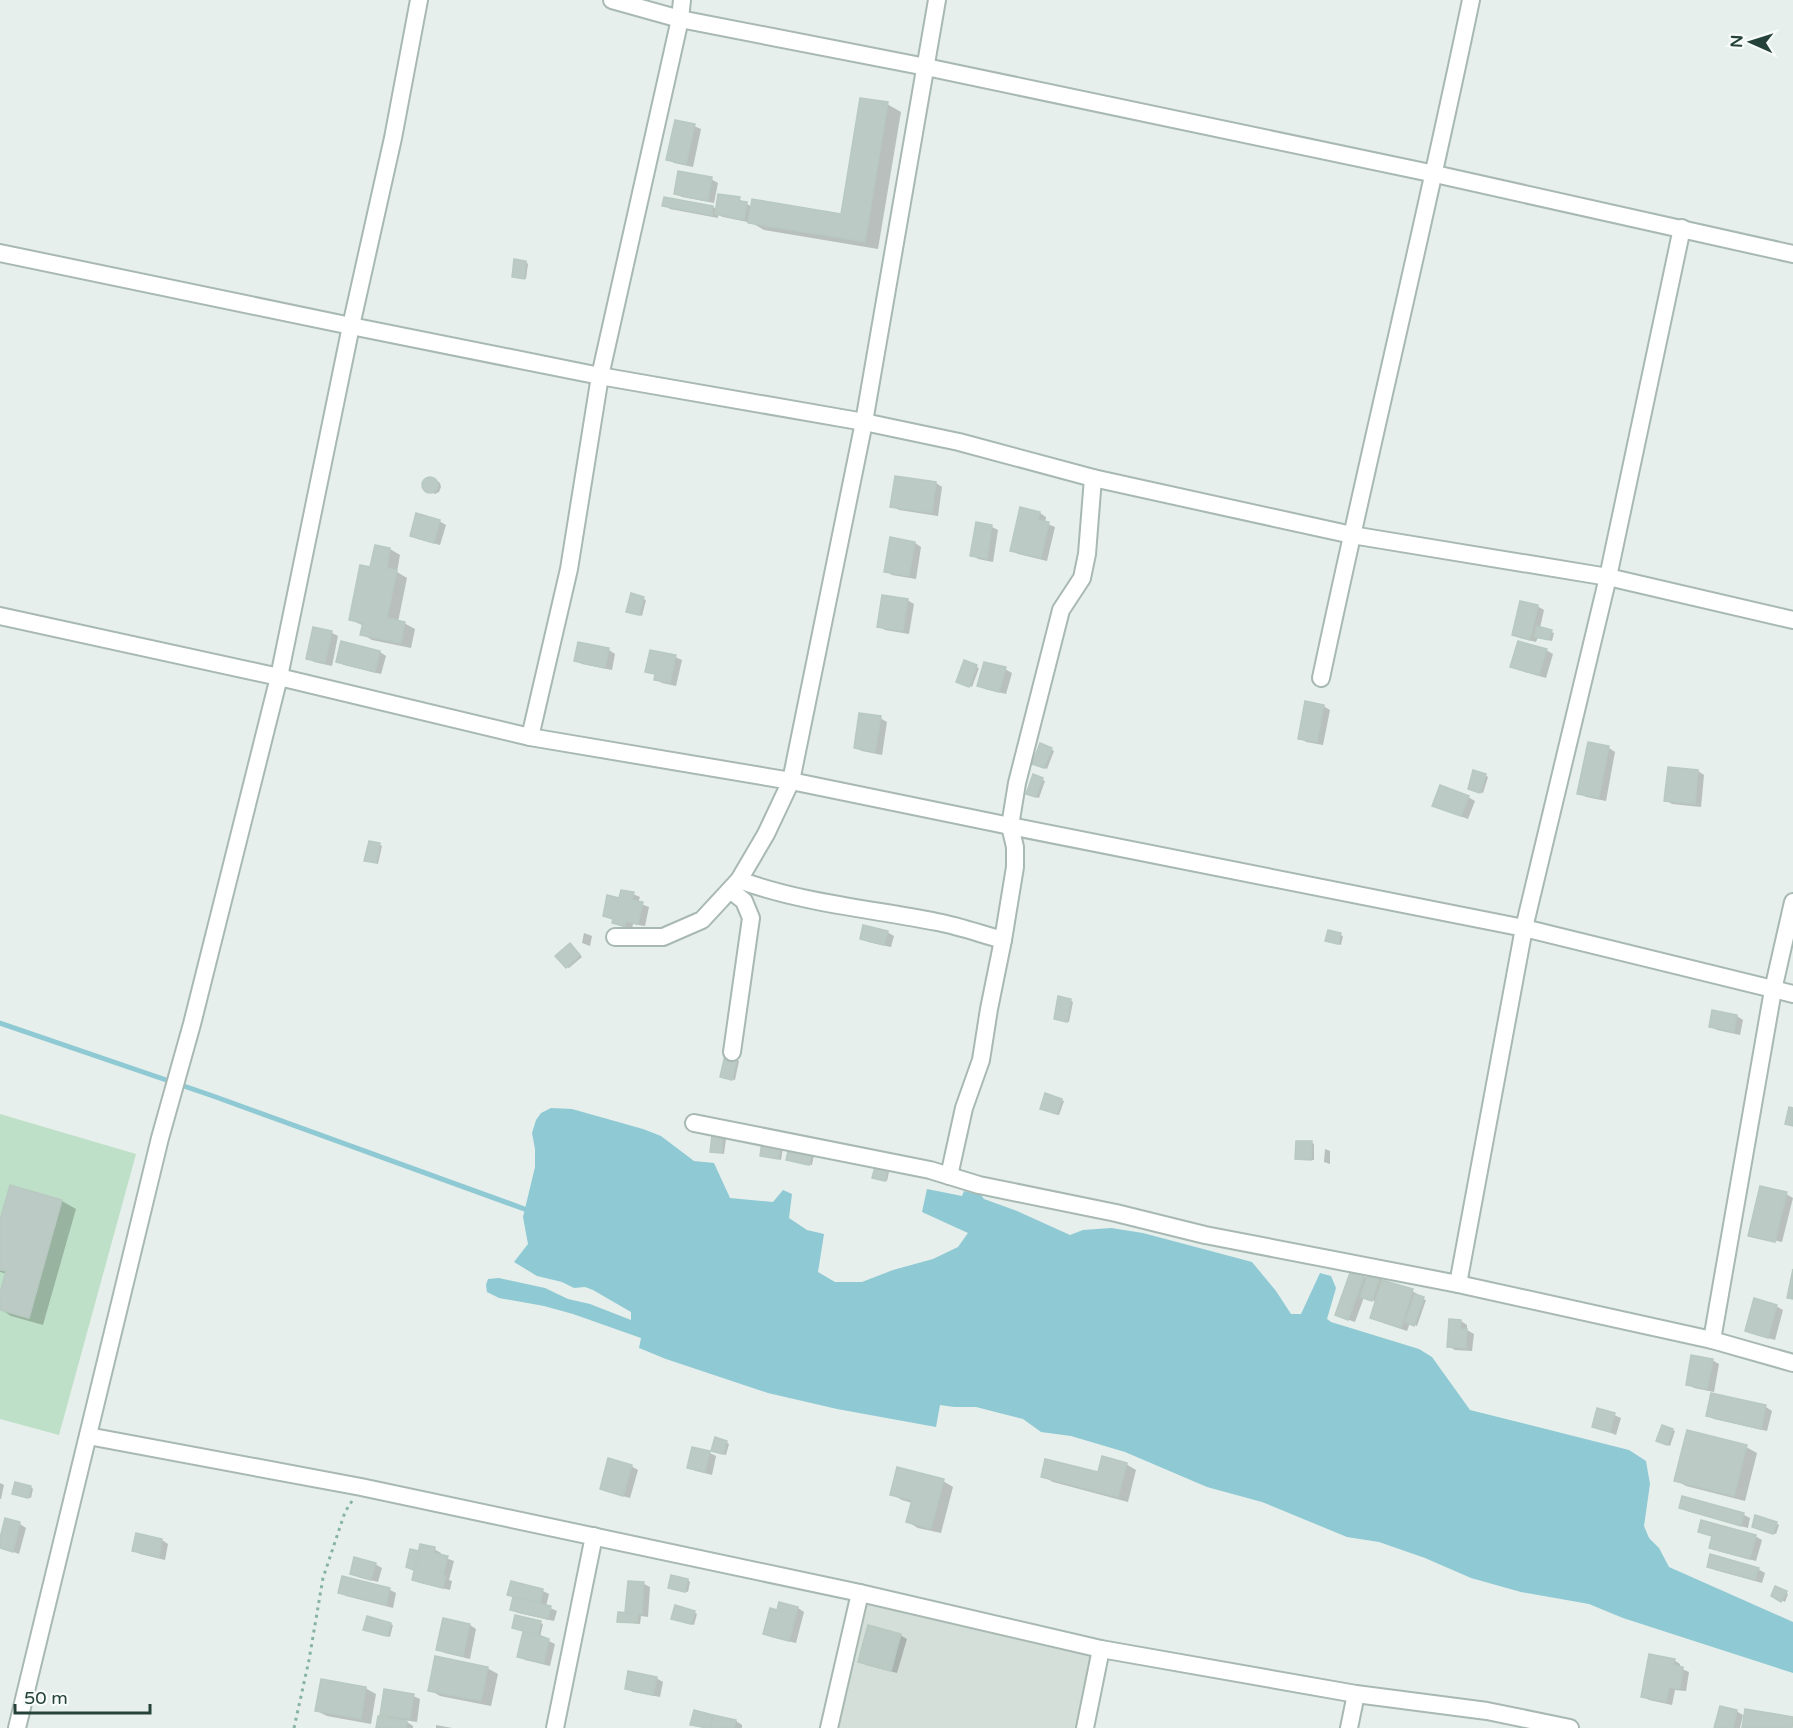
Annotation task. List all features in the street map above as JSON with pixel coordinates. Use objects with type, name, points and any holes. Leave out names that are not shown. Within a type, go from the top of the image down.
[{"type":"street","points":[[17,1728],[160,1138],[192,1024],[279,677],[351,326],[393,138],[419,0]]},
{"type":"street","points":[[612,0],[680,19],[926,67],[1435,174],[1793,254]]},
{"type":"street","points":[[530,737],[571,559],[600,376],[680,19],[682,0]]},
{"type":"street","points":[[615,937],[663,937],[702,920],[735,885],[766,834],[791,780],[864,422],[937,0]]},
{"type":"street","points":[[1322,678],[1472,0]]},
{"type":"street","points":[[1458,1284],[1524,928],[1608,577],[1682,228]]},
{"type":"street","points":[[0,253],[600,376],[864,422],[959,442],[1093,478],[1352,535],[1608,577],[1793,620]]},
{"type":"street","points":[[949,1176],[964,1108],[981,1059],[1003,940],[1015,867],[1015,847],[1010,826],[1017,783],[1061,610],[1082,578],[1087,554],[1093,478]]},
{"type":"street","points":[[0,616],[279,677],[530,737],[791,780],[1524,928],[1793,994]]},
{"type":"street","points":[[735,885],[938,922],[1003,940]]},
{"type":"street","points":[[732,1052],[751,918],[735,885]]},
{"type":"street","points":[[1712,1340],[1773,990],[1793,902]]},
{"type":"street","points":[[694,1123],[930,1170],[979,1185],[1116,1213],[1205,1235],[1458,1284],[1712,1340],[1793,1363]]},
{"type":"street","points":[[88,1436],[361,1487],[860,1593],[1101,1649],[1356,1694],[1486,1711],[1570,1728]]},
{"type":"street","points":[[555,1728],[594,1536]]},
{"type":"street","points":[[829,1728],[860,1593]]},
{"type":"street","points":[[1085,1728],[1101,1649]]},
{"type":"street","points":[[1349,1728],[1356,1694]]},
{"type":"path","points":[[294,1728],[324,1578],[345,1512],[361,1487]]},
{"type":"shaded area","points":[[863,1600],[1095,1651],[1078,1728],[835,1728]]},
{"type":"green space","points":[[0,1114],[136,1154],[59,1435],[0,1419]]},
{"type":"water","points":[[551,1108],[572,1109],[661,1136],[694,1161],[714,1163],[730,1198],[773,1202],[783,1190],[792,1194],[789,1218],[807,1230],[824,1234],[818,1272],[835,1282],[862,1282],[893,1270],[933,1259],[958,1247],[968,1233],[922,1212],[927,1189],[962,1196],[964,1191],[981,1195],[984,1199],[1070,1235],[1083,1230],[1111,1228],[1143,1233],[1252,1262],[1276,1291],[1291,1314],[1301,1314],[1320,1273],[1331,1276],[1336,1288],[1327,1319],[1419,1349],[1432,1357],[1470,1410],[1629,1450],[1646,1461],[1650,1484],[1644,1526],[1649,1538],[1659,1548],[1669,1567],[1793,1622],[1793,1673],[1623,1618],[1589,1604],[1521,1592],[1471,1578],[1425,1558],[1379,1542],[1347,1537],[1262,1502],[1207,1487],[1125,1452],[1071,1436],[1041,1432],[1023,1419],[976,1407],[940,1405],[936,1427],[837,1409],[768,1393],[666,1359],[639,1348],[641,1338],[573,1314],[499,1298],[487,1292],[488,1279],[499,1278],[545,1288],[568,1299],[590,1304],[631,1320],[631,1312],[593,1290],[585,1287],[574,1288],[562,1282],[537,1276],[514,1262],[528,1244],[523,1217],[535,1167],[532,1133],[541,1113]]},
{"type":"building","points":[[860,98],[888,102],[865,242],[748,223],[752,199],[841,214]]},
{"type":"building","points":[[675,120],[695,124],[686,164],[666,160]]},
{"type":"building","points":[[678,171],[712,177],[708,201],[674,194]]},
{"type":"building","points":[[718,194],[740,197],[739,201],[747,202],[744,220],[715,214]]},
{"type":"building","points":[[664,197],[713,206],[712,215],[662,206]]},
{"type":"building","points":[[514,259],[526,261],[524,279],[512,277]]},
{"type":"building","points":[[895,476],[936,482],[932,513],[890,507]]},
{"type":"building","points":[[427,477],[433,477],[438,485],[436,491],[427,493],[422,488],[422,482]]},
{"type":"building","points":[[1020,507],[1040,512],[1038,520],[1049,522],[1041,558],[1010,551]]},
{"type":"building","points":[[416,513],[440,520],[434,543],[410,536]]},
{"type":"building","points":[[976,522],[992,525],[987,559],[970,556]]},
{"type":"building","points":[[890,537],[915,542],[909,576],[884,572]]},
{"type":"building","points":[[375,545],[390,548],[387,568],[397,570],[387,618],[405,622],[401,643],[360,635],[363,623],[349,620],[360,565],[370,567]]},
{"type":"building","points":[[631,593],[644,597],[639,615],[626,612]]},
{"type":"building","points":[[882,595],[908,599],[903,631],[877,627]]},
{"type":"building","points":[[1520,601],[1538,605],[1530,640],[1512,635]]},
{"type":"building","points":[[1537,626],[1552,630],[1549,640],[1534,637]]},
{"type":"building","points":[[313,627],[332,631],[325,663],[306,659]]},
{"type":"building","points":[[341,641],[380,651],[375,672],[336,662]]},
{"type":"building","points":[[1518,641],[1547,649],[1539,675],[1510,667]]},
{"type":"building","points":[[578,642],[609,648],[605,668],[574,661]]},
{"type":"building","points":[[650,650],[676,655],[670,683],[654,680],[655,674],[645,672]]},
{"type":"building","points":[[964,660],[977,665],[969,687],[956,682]]},
{"type":"building","points":[[984,662],[1006,667],[999,692],[977,686]]},
{"type":"building","points":[[1305,701],[1324,705],[1317,742],[1298,739]]},
{"type":"building","points":[[859,713],[881,716],[875,752],[854,748]]},
{"type":"building","points":[[1588,742],[1609,746],[1599,798],[1577,794]]},
{"type":"building","points":[[1040,743],[1052,748],[1044,768],[1032,764]]},
{"type":"building","points":[[1668,767],[1698,770],[1695,804],[1664,801]]},
{"type":"building","points":[[1473,770],[1486,774],[1480,793],[1468,789]]},
{"type":"building","points":[[1033,774],[1043,778],[1036,797],[1026,794]]},
{"type":"building","points":[[1440,785],[1469,796],[1461,816],[1432,806]]},
{"type":"building","points":[[369,841],[380,843],[376,863],[364,861]]},
{"type":"building","points":[[621,890],[634,892],[632,900],[643,902],[638,924],[626,921],[625,926],[612,923],[613,919],[603,916],[607,895],[619,898]]},
{"type":"building","points":[[863,925],[888,931],[884,945],[860,939]]},
{"type":"building","points":[[1328,930],[1341,933],[1338,944],[1325,941]]},
{"type":"building","points":[[570,943],[580,955],[566,968],[555,956]]},
{"type":"building","points":[[1058,996],[1071,999],[1067,1022],[1054,1019]]},
{"type":"building","points":[[1712,1010],[1737,1015],[1734,1032],[1709,1027]]},
{"type":"building","points":[[725,1055],[737,1058],[732,1080],[720,1077]]},
{"type":"building","points":[[1045,1093],[1062,1099],[1057,1114],[1040,1109]]},
{"type":"building","points":[[1789,1107],[1793,1108],[1793,1126],[1785,1124]]},
{"type":"building","points":[[712,1135],[723,1136],[722,1153],[710,1152]]},
{"type":"building","points":[[1296,1141],[1312,1141],[1311,1160],[1295,1159]]},
{"type":"building","points":[[762,1142],[781,1145],[778,1159],[760,1156]]},
{"type":"building","points":[[789,1147],[812,1152],[809,1165],[786,1160]]},
{"type":"building","points":[[875,1167],[887,1170],[885,1181],[872,1178]]},
{"type":"building","points":[[10,1185],[62,1200],[29,1318],[0,1310],[0,1293],[6,1271],[0,1270],[0,1220]]},
{"type":"building","points":[[1760,1186],[1787,1192],[1775,1242],[1748,1236]]},
{"type":"building","points":[[1793,1269],[1793,1299],[1787,1298]]},
{"type":"building","points":[[1351,1270],[1365,1274],[1348,1320],[1335,1315]]},
{"type":"building","points":[[1369,1272],[1380,1276],[1372,1301],[1360,1297]]},
{"type":"building","points":[[1382,1280],[1413,1289],[1401,1328],[1370,1318]]},
{"type":"building","points":[[1415,1294],[1424,1297],[1414,1326],[1405,1322]]},
{"type":"building","points":[[1754,1298],[1777,1305],[1768,1338],[1745,1331]]},
{"type":"building","points":[[1449,1319],[1461,1320],[1460,1329],[1467,1329],[1466,1348],[1447,1347]]},
{"type":"building","points":[[1691,1355],[1713,1359],[1707,1389],[1686,1385]]},
{"type":"building","points":[[1711,1393],[1766,1405],[1761,1429],[1706,1416]]},
{"type":"building","points":[[1597,1408],[1615,1413],[1610,1432],[1592,1427]]},
{"type":"building","points":[[1662,1425],[1673,1429],[1667,1445],[1656,1441]]},
{"type":"building","points":[[1687,1430],[1747,1445],[1734,1496],[1674,1481]]},
{"type":"building","points":[[715,1437],[727,1441],[723,1454],[711,1451]]},
{"type":"building","points":[[692,1447],[710,1451],[705,1472],[687,1468]]},
{"type":"building","points":[[1102,1456],[1127,1463],[1118,1497],[1041,1477],[1045,1459],[1098,1472]]},
{"type":"building","points":[[608,1458],[632,1465],[623,1496],[600,1489]]},
{"type":"building","points":[[897,1467],[944,1479],[931,1529],[906,1522],[912,1500],[890,1495]]},
{"type":"building","points":[[15,1482],[31,1486],[28,1498],[12,1494]]},
{"type":"building","points":[[1682,1496],[1744,1513],[1741,1526],[1679,1508]]},
{"type":"building","points":[[1755,1515],[1777,1522],[1773,1534],[1752,1527]]},
{"type":"building","points":[[5,1518],[20,1522],[13,1552],[0,1548]]},
{"type":"building","points":[[1701,1520],[1756,1535],[1750,1559],[1709,1548],[1712,1536],[1698,1532]]},
{"type":"building","points":[[136,1533],[162,1539],[159,1557],[132,1551]]},
{"type":"building","points":[[420,1544],[435,1547],[434,1553],[448,1556],[443,1575],[446,1576],[443,1588],[412,1580]]},
{"type":"building","points":[[410,1549],[419,1551],[414,1570],[406,1567]]},
{"type":"building","points":[[1710,1554],[1759,1568],[1755,1580],[1707,1567]]},
{"type":"building","points":[[354,1557],[376,1563],[371,1580],[350,1574]]},
{"type":"building","points":[[671,1575],[688,1579],[685,1592],[668,1588]]},
{"type":"building","points":[[342,1576],[390,1588],[386,1605],[338,1593]]},
{"type":"building","points":[[511,1581],[543,1589],[540,1603],[507,1595]]},
{"type":"building","points":[[628,1581],[644,1582],[642,1614],[625,1612]]},
{"type":"building","points":[[1775,1586],[1787,1591],[1781,1602],[1771,1596]]},
{"type":"building","points":[[513,1597],[551,1606],[548,1619],[510,1610]]},
{"type":"building","points":[[779,1602],[798,1607],[789,1641],[763,1634],[770,1608],[777,1610]]},
{"type":"building","points":[[675,1605],[695,1611],[691,1624],[671,1619]]},
{"type":"building","points":[[618,1612],[638,1614],[637,1623],[617,1622]]},
{"type":"building","points":[[515,1615],[541,1621],[538,1635],[512,1628]]},
{"type":"building","points":[[367,1616],[391,1623],[387,1636],[363,1630]]},
{"type":"building","points":[[443,1618],[470,1624],[463,1656],[436,1650]]},
{"type":"building","points":[[868,1625],[901,1634],[891,1671],[858,1662]]},
{"type":"building","points":[[523,1632],[549,1639],[544,1663],[517,1657]]},
{"type":"building","points":[[1649,1654],[1675,1659],[1673,1665],[1683,1667],[1680,1689],[1669,1687],[1666,1702],[1641,1697]]},
{"type":"building","points":[[435,1656],[488,1667],[481,1701],[428,1691]]},
{"type":"building","points":[[628,1671],[657,1677],[653,1695],[625,1689]]},
{"type":"building","points":[[321,1679],[366,1687],[361,1719],[315,1711]]},
{"type":"building","points":[[384,1689],[414,1694],[410,1719],[380,1715]]},
{"type":"building","points":[[1720,1706],[1737,1710],[1733,1728],[1714,1728]]},
{"type":"building","points":[[1745,1709],[1793,1717],[1792,1728],[1742,1728]]},
{"type":"building","points":[[694,1710],[713,1715],[710,1728],[690,1725]]},
{"type":"building","points":[[713,1715],[736,1720],[734,1728],[710,1728]]},
{"type":"building","points":[[378,1716],[407,1721],[406,1728],[376,1728]]},
{"type":"waterway","points":[[0,1023],[213,1096],[530,1211]]}]
